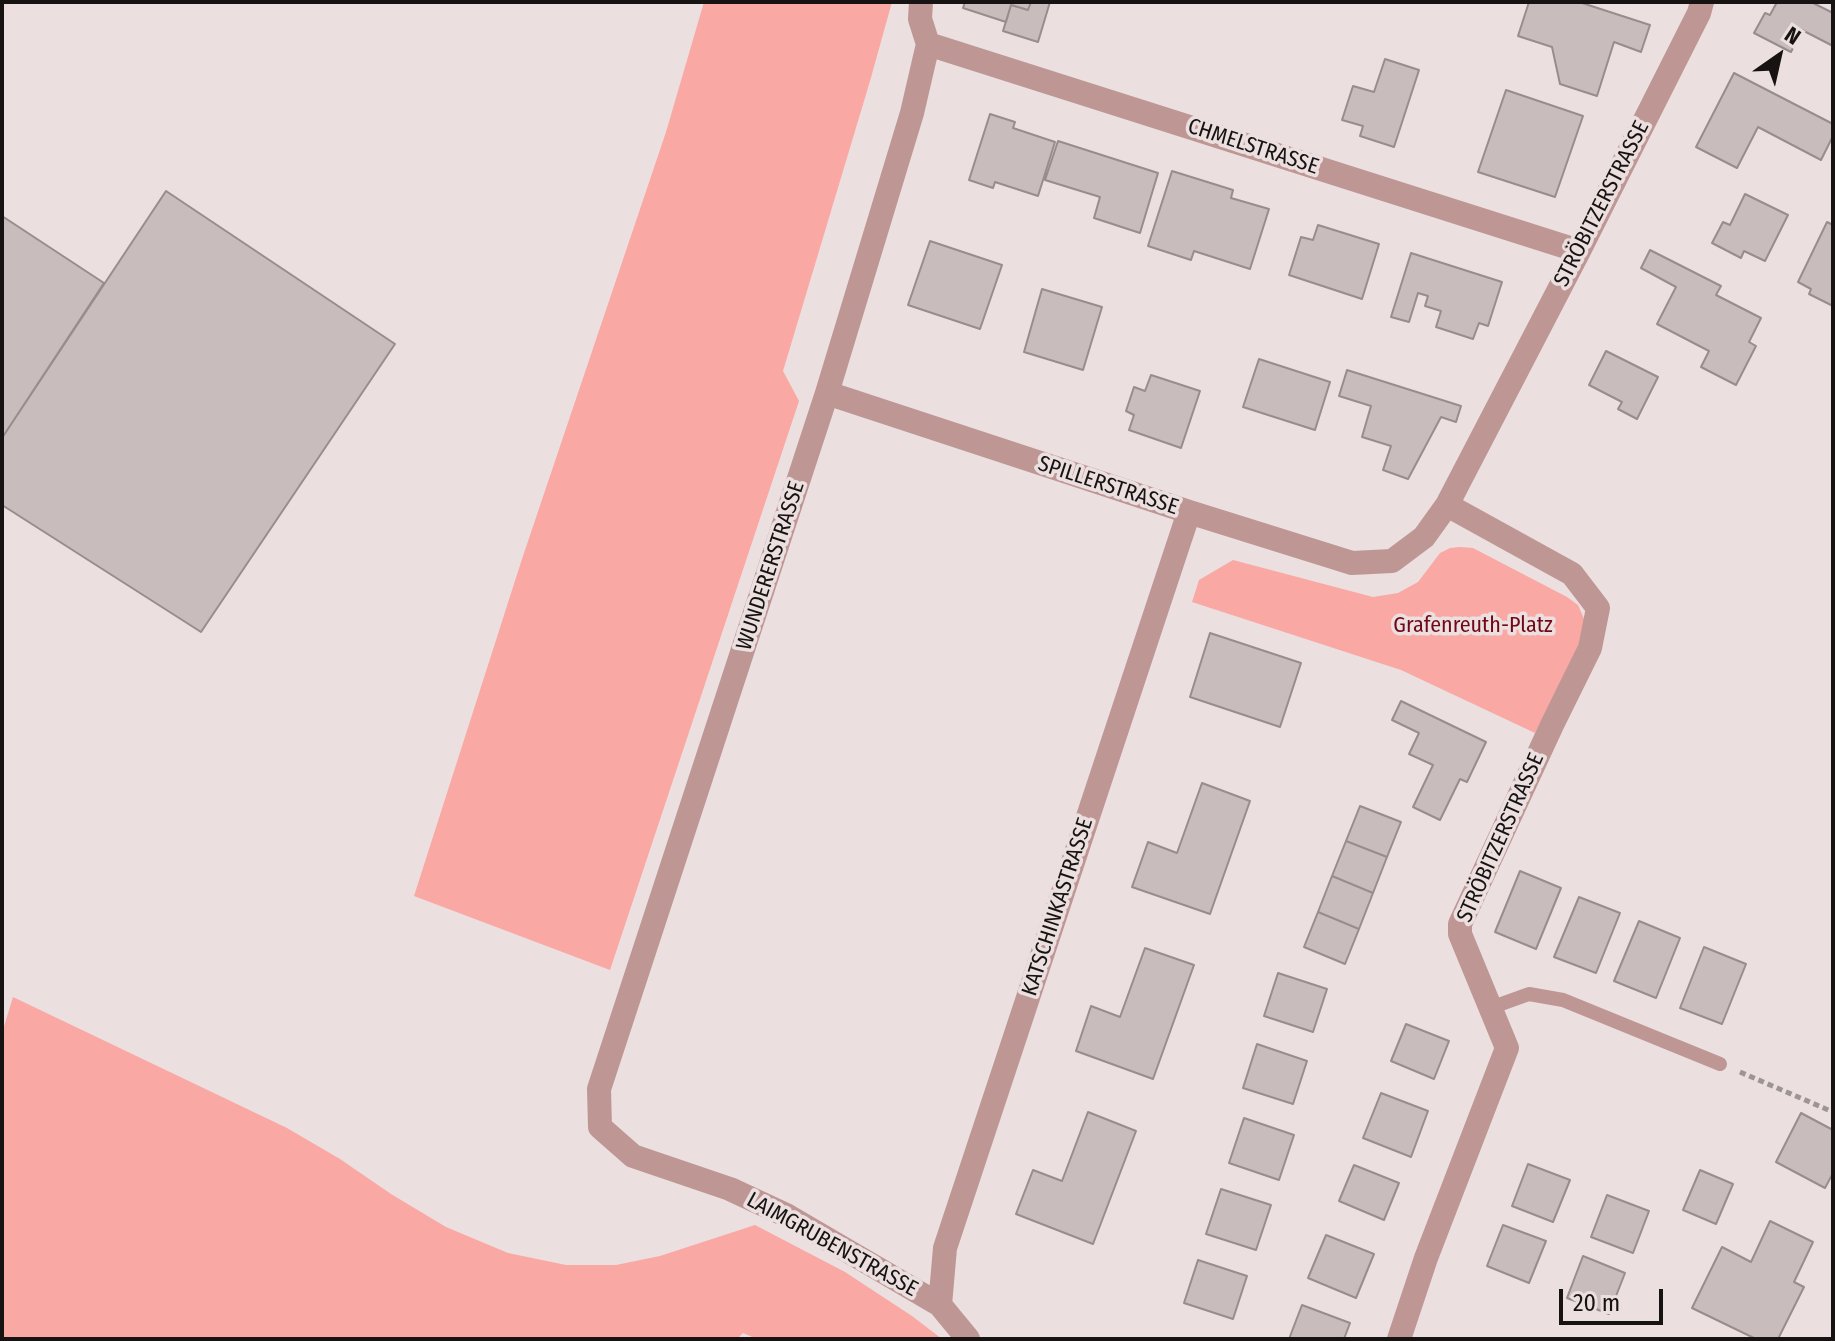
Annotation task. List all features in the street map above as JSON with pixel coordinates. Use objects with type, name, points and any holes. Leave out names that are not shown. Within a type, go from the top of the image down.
[{"type":"street","name":"WUNDERERSTRASSE","points":[[600,1127],[599,1089],[827,393],[912,113],[928,44],[920,19],[921,2]]},
{"type":"street","name":"STRÖBITZERSTRASSE","points":[[1392,561],[1424,537],[1447,505],[1579,251],[1702,2]]},
{"type":"street","name":"CHMELSTRASSE","points":[[928,44],[1579,251]]},
{"type":"street","name":"SPILLERSTRASSE","points":[[827,393],[1352,563],[1392,561]]},
{"type":"street","name":"STRÖBITZERSTRASSE","points":[[1399,1339],[1426,1258],[1507,1048],[1460,934],[1460,924],[1590,648],[1598,608],[1572,574],[1447,505]]},
{"type":"street","name":"KATSCHINKASTRASSE","points":[[940,1305],[945,1248],[1189,512]]},
{"type":"street","name":"LAIMGRUBENSTRASSE","points":[[600,1127],[633,1156],[730,1189],[788,1216],[940,1305],[968,1339]]},
{"type":"lane","points":[[1490,1008],[1529,994],[1563,1000],[1720,1064]]},
{"type":"path","points":[[1720,1064],[1833,1112]]},
{"type":"green space","points":[[704,2],[892,2],[783,371],[799,401],[610,970],[414,896],[522,559],[666,132]]},
{"type":"green space","name":"Grafenreuth-Platz","points":[[1460,547],[1473,548],[1567,597],[1578,605],[1585,621],[1585,638],[1535,733],[1401,670],[1192,602],[1199,580],[1233,560],[1373,597],[1398,593],[1418,582],[1440,553]]},
{"type":"green space","points":[[13,997],[287,1128],[446,1227],[508,1253],[566,1265],[616,1265],[660,1256],[755,1225],[845,1272],[942,1339],[757,1339],[743,1333],[737,1339],[2,1339],[2,1033]]},
{"type":"building","points":[[965,2],[1031,2],[1028,10],[1011,5],[1006,22],[963,8]]},
{"type":"building","points":[[1031,2],[1050,2],[1038,42],[1003,31],[1011,5],[1028,10]]},
{"type":"building","points":[[1529,2],[1579,2],[1650,25],[1641,52],[1614,42],[1597,96],[1560,84],[1552,47],[1518,36]]},
{"type":"building","points":[[1777,2],[1811,2],[1833,13],[1833,46],[1802,30],[1791,52],[1754,33],[1765,13],[1770,15]]},
{"type":"building","points":[[1385,59],[1419,70],[1394,147],[1360,136],[1363,126],[1342,120],[1353,86],[1374,92]]},
{"type":"building","points":[[1734,73],[1833,124],[1833,136],[1821,160],[1758,127],[1737,168],[1696,147]]},
{"type":"building","points":[[1506,90],[1583,116],[1555,197],[1478,172]]},
{"type":"building","points":[[990,114],[1015,122],[1013,128],[1055,142],[1038,196],[995,182],[993,188],[969,180]]},
{"type":"building","points":[[1058,141],[1158,173],[1140,233],[1094,218],[1100,197],[1045,180]]},
{"type":"building","points":[[1172,171],[1233,190],[1231,198],[1269,209],[1250,269],[1194,251],[1191,260],[1148,246]]},
{"type":"building","points":[[166,191],[395,344],[201,632],[2,505],[2,438]]},
{"type":"building","points":[[1745,194],[1788,215],[1765,261],[1744,251],[1741,258],[1712,243],[1723,222],[1730,225]]},
{"type":"building","points":[[2,216],[104,283],[2,438]]},
{"type":"building","points":[[1827,222],[1833,225],[1833,306],[1809,294],[1811,289],[1798,282]]},
{"type":"building","points":[[1318,225],[1379,244],[1362,299],[1289,275],[1301,237],[1313,240]]},
{"type":"building","points":[[930,241],[1002,265],[980,329],[908,305]]},
{"type":"building","points":[[1650,250],[1721,286],[1716,295],[1761,318],[1749,342],[1756,346],[1736,385],[1701,367],[1709,351],[1657,324],[1676,287],[1641,268]]},
{"type":"building","points":[[1411,253],[1502,282],[1488,326],[1479,323],[1473,339],[1436,327],[1441,311],[1425,306],[1428,296],[1418,293],[1409,322],[1391,317]]},
{"type":"building","points":[[1042,289],[1102,307],[1083,370],[1024,352]]},
{"type":"building","points":[[1606,351],[1658,377],[1637,419],[1618,409],[1622,402],[1589,385]]},
{"type":"building","points":[[1259,359],[1330,382],[1315,430],[1243,407]]},
{"type":"building","points":[[1347,370],[1461,406],[1456,422],[1441,417],[1408,479],[1383,470],[1391,446],[1362,437],[1371,406],[1339,396]]},
{"type":"building","points":[[1151,375],[1200,391],[1181,448],[1129,430],[1134,415],[1126,411],[1134,387],[1145,391]]},
{"type":"building","points":[[1210,633],[1301,663],[1280,727],[1190,697]]},
{"type":"building","points":[[1401,701],[1486,742],[1467,782],[1460,779],[1440,820],[1413,807],[1433,765],[1409,754],[1419,733],[1392,720]]},
{"type":"building","points":[[1202,783],[1250,801],[1210,914],[1132,887],[1148,842],[1177,853]]},
{"type":"building","points":[[1360,806],[1401,822],[1387,857],[1346,841]]},
{"type":"building","points":[[1346,841],[1387,857],[1373,893],[1332,876]]},
{"type":"building","points":[[1520,871],[1561,888],[1536,949],[1495,932]]},
{"type":"building","points":[[1332,876],[1373,893],[1359,929],[1318,912]]},
{"type":"building","points":[[1579,897],[1620,913],[1596,973],[1554,957]]},
{"type":"building","points":[[1318,912],[1359,929],[1345,964],[1304,947]]},
{"type":"building","points":[[1639,921],[1680,938],[1656,998],[1614,981]]},
{"type":"building","points":[[1704,947],[1746,964],[1722,1024],[1680,1008]]},
{"type":"building","points":[[1145,948],[1194,965],[1153,1079],[1076,1051],[1091,1006],[1120,1017]]},
{"type":"building","points":[[1278,973],[1327,989],[1313,1032],[1264,1016]]},
{"type":"building","points":[[1406,1024],[1449,1041],[1434,1079],[1391,1061]]},
{"type":"building","points":[[1257,1044],[1307,1061],[1293,1104],[1243,1088]]},
{"type":"building","points":[[1381,1093],[1428,1111],[1411,1157],[1363,1138]]},
{"type":"building","points":[[1088,1112],[1136,1131],[1093,1244],[1016,1214],[1033,1170],[1062,1181]]},
{"type":"building","points":[[1801,1113],[1833,1130],[1833,1173],[1825,1188],[1776,1162]]},
{"type":"building","points":[[1244,1118],[1294,1135],[1279,1180],[1229,1163]]},
{"type":"building","points":[[1528,1164],[1570,1180],[1553,1222],[1512,1206]]},
{"type":"building","points":[[1354,1165],[1399,1183],[1384,1220],[1339,1201]]},
{"type":"building","points":[[1700,1170],[1733,1184],[1716,1224],[1683,1210]]},
{"type":"building","points":[[1221,1189],[1271,1205],[1256,1250],[1206,1234]]},
{"type":"building","points":[[1607,1195],[1649,1211],[1633,1253],[1591,1237]]},
{"type":"building","points":[[1770,1221],[1813,1242],[1794,1282],[1804,1287],[1778,1339],[1756,1339],[1692,1308],[1722,1247],[1751,1262]]},
{"type":"building","points":[[1503,1225],[1546,1241],[1529,1283],[1487,1266]]},
{"type":"building","points":[[1326,1235],[1374,1254],[1356,1298],[1308,1278]]},
{"type":"building","points":[[1583,1256],[1625,1273],[1609,1314],[1567,1298]]},
{"type":"building","points":[[1198,1260],[1247,1276],[1233,1319],[1184,1303]]},
{"type":"building","points":[[1302,1305],[1350,1323],[1344,1339],[1289,1339]]}]
